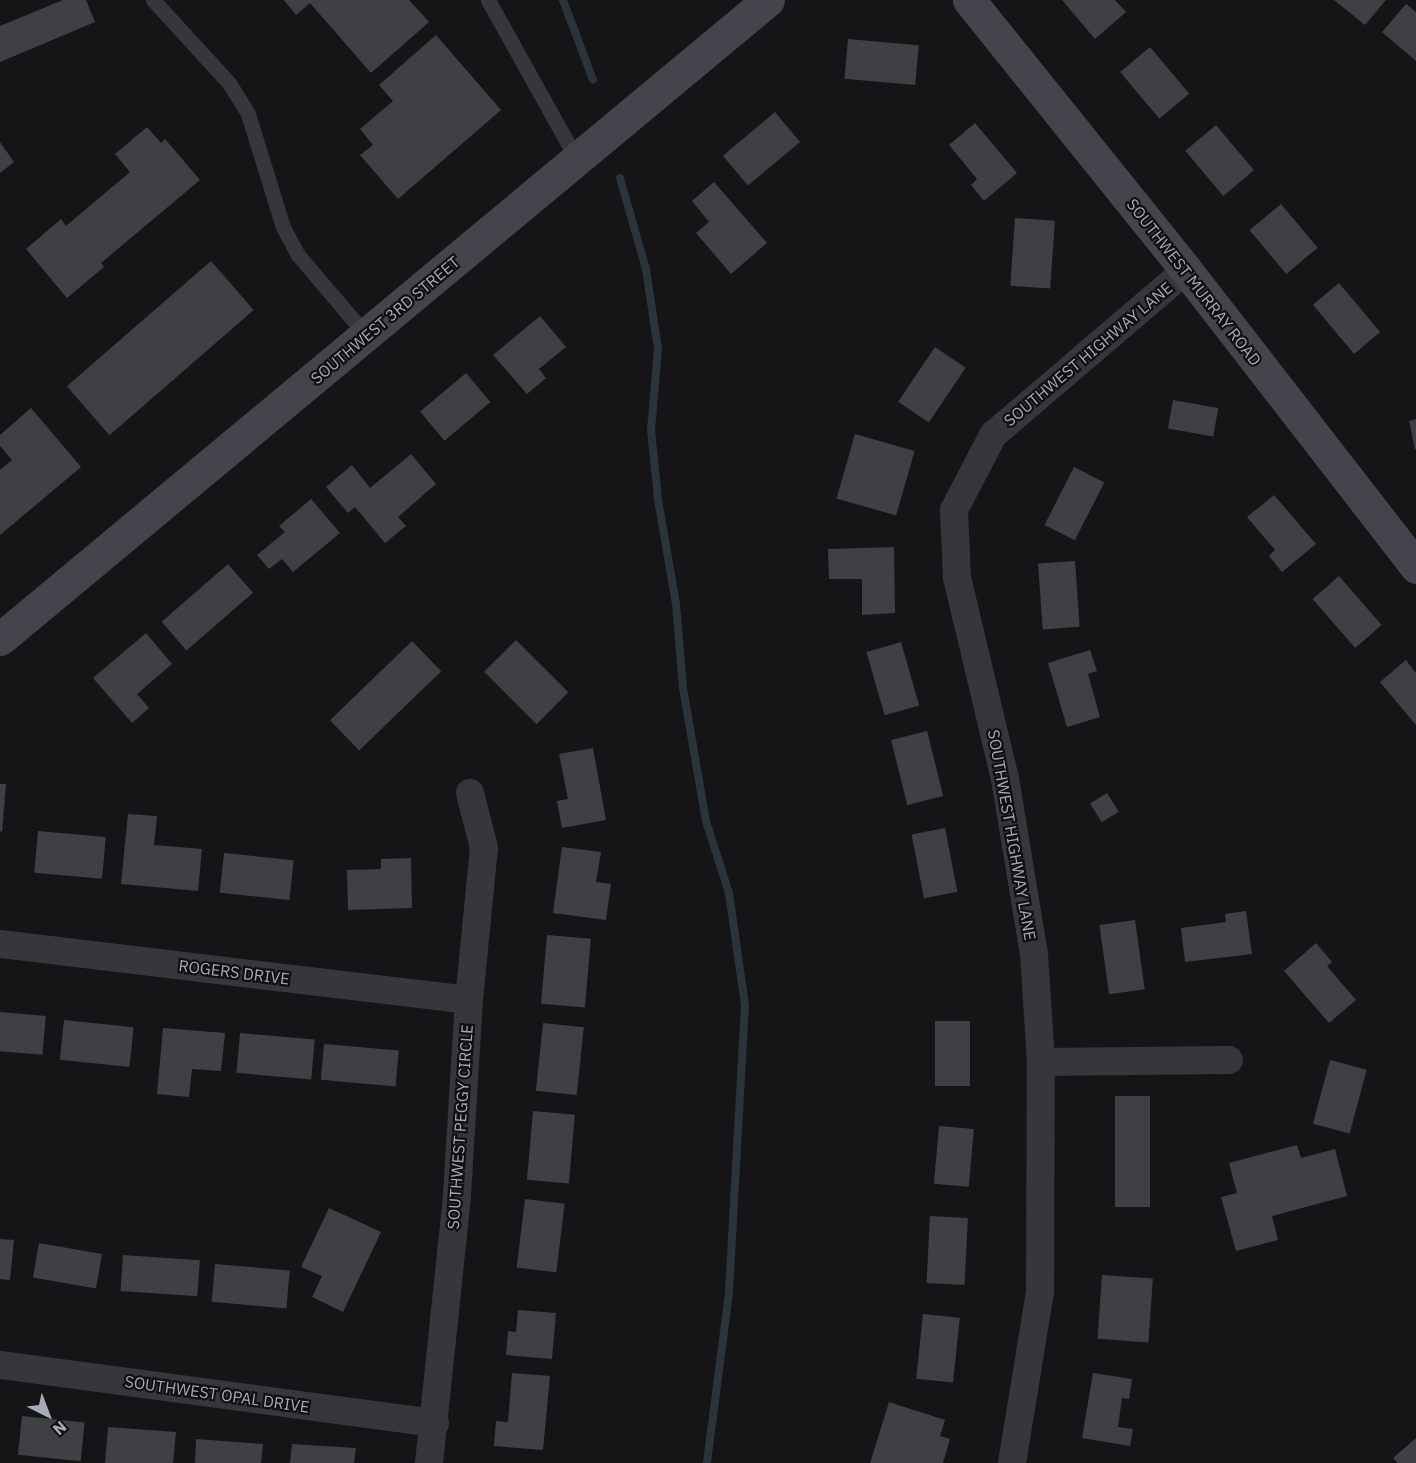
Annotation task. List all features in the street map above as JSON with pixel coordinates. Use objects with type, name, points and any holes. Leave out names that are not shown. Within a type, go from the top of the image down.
[{"type":"main road","name":"SOUTHWEST 3RD STREET","points":[[0,639],[367,336],[768,0]]},
{"type":"main road","name":"SOUTHWEST MURRAY ROAD","points":[[969,0],[1186,270],[1416,567]]},
{"type":"street","name":"SOUTHWEST HIGHWAY LANE","points":[[1012,1463],[1041,1292],[1041,1062],[1032,943],[1005,779],[957,577],[954,510],[993,435],[1186,270]]},
{"type":"street","name":"SOUTHWEST PEGGY CIRCLE","points":[[429,1463],[435,1423],[457,1195],[469,1000],[484,848],[470,793]]},
{"type":"street","name":"ROGERS DRIVE","points":[[0,944],[469,1000]]},
{"type":"street","points":[[1041,1062],[1229,1060]]},
{"type":"street","name":"SOUTHWEST OPAL DRIVE","points":[[0,1365],[435,1423]]},
{"type":"lane","points":[[153,0],[229,83],[248,114],[282,227],[292,246],[367,336]]},
{"type":"lane","points":[[488,0],[577,160]]},
{"type":"building","points":[[63,0],[86,0],[95,22],[0,62],[0,26]]},
{"type":"building","points":[[284,0],[409,0],[429,22],[371,73],[310,3],[296,15]]},
{"type":"building","points":[[1062,0],[1115,0],[1126,12],[1095,39]]},
{"type":"building","points":[[1334,0],[1386,0],[1365,25]]},
{"type":"building","points":[[1406,4],[1416,12],[1416,61],[1382,32]]},
{"type":"building","points":[[436,35],[501,110],[398,199],[360,155],[373,145],[360,129],[393,101],[379,85]]},
{"type":"building","points":[[848,39],[919,45],[915,85],[845,79]]},
{"type":"building","points":[[1150,47],[1189,94],[1159,119],[1120,72]]},
{"type":"building","points":[[775,112],[800,142],[748,186],[723,156]]},
{"type":"building","points":[[975,123],[1017,173],[984,201],[971,185],[977,179],[949,145]]},
{"type":"building","points":[[1216,125],[1254,170],[1223,196],[1185,151]]},
{"type":"building","points":[[147,127],[161,143],[165,139],[200,180],[101,263],[104,267],[67,298],[26,249],[61,219],[66,226],[130,172],[115,154]]},
{"type":"building","points":[[0,142],[14,162],[0,173]]},
{"type":"building","points":[[714,182],[767,243],[731,274],[696,233],[709,222],[692,201]]},
{"type":"building","points":[[1281,204],[1318,248],[1286,274],[1250,230]]},
{"type":"building","points":[[1015,218],[1055,221],[1050,289],[1010,286]]},
{"type":"building","points":[[211,261],[254,310],[109,435],[67,386]]},
{"type":"building","points":[[1339,283],[1380,332],[1354,354],[1313,305]]},
{"type":"building","points":[[540,316],[566,347],[539,369],[546,378],[527,394],[493,355]]},
{"type":"building","points":[[935,347],[966,368],[929,422],[898,402]]},
{"type":"building","points":[[466,373],[490,402],[444,441],[420,412]]},
{"type":"building","points":[[1173,400],[1218,408],[1213,437],[1168,429]]},
{"type":"building","points":[[31,408],[81,467],[0,535],[0,470],[12,460],[0,446],[0,435]]},
{"type":"building","points":[[1416,419],[1416,449],[1415,449],[1409,421]]},
{"type":"building","points":[[855,434],[915,451],[896,515],[837,498]]},
{"type":"building","points":[[411,454],[436,484],[398,517],[406,526],[385,543],[355,507],[348,513],[326,487],[352,465],[370,488]]},
{"type":"building","points":[[1074,467],[1104,482],[1075,540],[1044,525]]},
{"type":"building","points":[[1274,495],[1316,544],[1282,572],[1269,556],[1275,550],[1247,517]]},
{"type":"building","points":[[311,499],[340,533],[293,572],[282,559],[269,569],[257,555],[285,532],[279,526]]},
{"type":"building","points":[[894,547],[895,613],[862,615],[862,579],[829,579],[828,549]]},
{"type":"building","points":[[1075,561],[1080,627],[1043,629],[1038,564]]},
{"type":"building","points":[[228,564],[253,593],[187,650],[162,622]]},
{"type":"building","points":[[1339,576],[1382,625],[1355,648],[1313,599]]},
{"type":"building","points":[[146,633],[172,664],[137,694],[149,708],[132,723],[93,678]]},
{"type":"building","points":[[516,640],[568,692],[537,724],[484,672]]},
{"type":"building","points":[[412,641],[441,671],[359,750],[330,720]]},
{"type":"building","points":[[901,642],[919,705],[885,715],[866,652]]},
{"type":"building","points":[[1090,650],[1097,671],[1088,674],[1100,717],[1067,727],[1048,663]]},
{"type":"building","points":[[1406,660],[1416,673],[1416,725],[1380,682]]},
{"type":"building","points":[[927,731],[943,796],[907,805],[891,740]]},
{"type":"building","points":[[593,748],[606,820],[562,828],[557,801],[568,799],[559,754]]},
{"type":"building","points":[[0,784],[6,784],[2,832],[0,831]]},
{"type":"building","points":[[1107,793],[1119,812],[1102,822],[1090,804]]},
{"type":"building","points":[[128,814],[157,816],[154,845],[202,849],[198,891],[121,884]]},
{"type":"building","points":[[945,828],[957,892],[924,898],[912,834]]},
{"type":"building","points":[[38,831],[106,837],[102,879],[34,873]]},
{"type":"building","points":[[562,847],[601,852],[596,882],[611,884],[606,920],[553,913]]},
{"type":"building","points":[[224,853],[294,860],[289,900],[220,893]]},
{"type":"building","points":[[411,858],[412,908],[348,910],[347,870],[381,869],[381,859]]},
{"type":"building","points":[[1246,911],[1252,954],[1185,962],[1181,928],[1226,922],[1225,914]]},
{"type":"building","points":[[1135,920],[1145,989],[1109,994],[1099,925]]},
{"type":"building","points":[[547,935],[591,939],[585,1008],[541,1004]]},
{"type":"building","points":[[1316,943],[1332,962],[1327,966],[1356,1000],[1329,1023],[1284,971]]},
{"type":"building","points":[[0,1012],[46,1016],[42,1055],[0,1051]]},
{"type":"building","points":[[64,1020],[134,1027],[129,1067],[60,1060]]},
{"type":"building","points":[[935,1021],[970,1021],[970,1086],[935,1086]]},
{"type":"building","points":[[543,1023],[584,1027],[577,1095],[536,1091]]},
{"type":"building","points":[[163,1028],[225,1033],[221,1071],[192,1069],[189,1097],[157,1094]]},
{"type":"building","points":[[240,1033],[315,1040],[311,1079],[237,1073]]},
{"type":"building","points":[[324,1044],[399,1051],[396,1086],[321,1080]]},
{"type":"building","points":[[1330,1060],[1367,1070],[1350,1134],[1313,1124]]},
{"type":"building","points":[[1115,1096],[1150,1096],[1150,1207],[1115,1207]]},
{"type":"building","points":[[533,1111],[575,1115],[569,1183],[527,1180]]},
{"type":"building","points":[[939,1126],[974,1129],[969,1187],[934,1184]]},
{"type":"building","points":[[1297,1145],[1301,1158],[1335,1149],[1347,1196],[1272,1216],[1278,1240],[1236,1251],[1221,1197],[1237,1193],[1229,1163]]},
{"type":"building","points":[[525,1199],[565,1204],[556,1272],[517,1267]]},
{"type":"building","points":[[329,1208],[381,1232],[343,1312],[312,1297],[322,1276],[301,1267]]},
{"type":"building","points":[[930,1216],[968,1218],[964,1285],[926,1283]]},
{"type":"building","points":[[0,1239],[14,1240],[10,1280],[0,1279]]},
{"type":"building","points":[[39,1243],[102,1254],[96,1289],[33,1277]]},
{"type":"building","points":[[123,1255],[200,1260],[197,1296],[120,1291]]},
{"type":"building","points":[[215,1264],[290,1271],[286,1308],[212,1302]]},
{"type":"building","points":[[1102,1275],[1153,1279],[1148,1342],[1098,1339]]},
{"type":"building","points":[[518,1310],[556,1313],[552,1359],[506,1355],[508,1331],[516,1332]]},
{"type":"building","points":[[923,1314],[960,1318],[953,1383],[916,1379]]},
{"type":"building","points":[[512,1373],[550,1376],[543,1450],[494,1446],[496,1421],[508,1422]]},
{"type":"building","points":[[1093,1373],[1132,1379],[1129,1399],[1122,1398],[1118,1427],[1133,1429],[1130,1446],[1082,1438]]},
{"type":"building","points":[[889,1402],[945,1420],[940,1436],[950,1439],[943,1463],[870,1463]]},
{"type":"building","points":[[22,1416],[85,1423],[81,1461],[18,1455]]},
{"type":"building","points":[[108,1427],[176,1432],[173,1463],[105,1463]]},
{"type":"building","points":[[1416,1438],[1416,1463],[1398,1463],[1393,1458]]},
{"type":"building","points":[[196,1439],[263,1444],[261,1463],[195,1463]]},
{"type":"building","points":[[292,1444],[356,1448],[354,1463],[290,1463]]},
{"type":"waterway","points":[[563,0],[593,80]]},
{"type":"waterway","points":[[620,178],[646,269],[658,348],[651,430],[658,499],[676,604],[683,688],[706,821],[729,893],[745,1005],[729,1293],[707,1463]]}]
